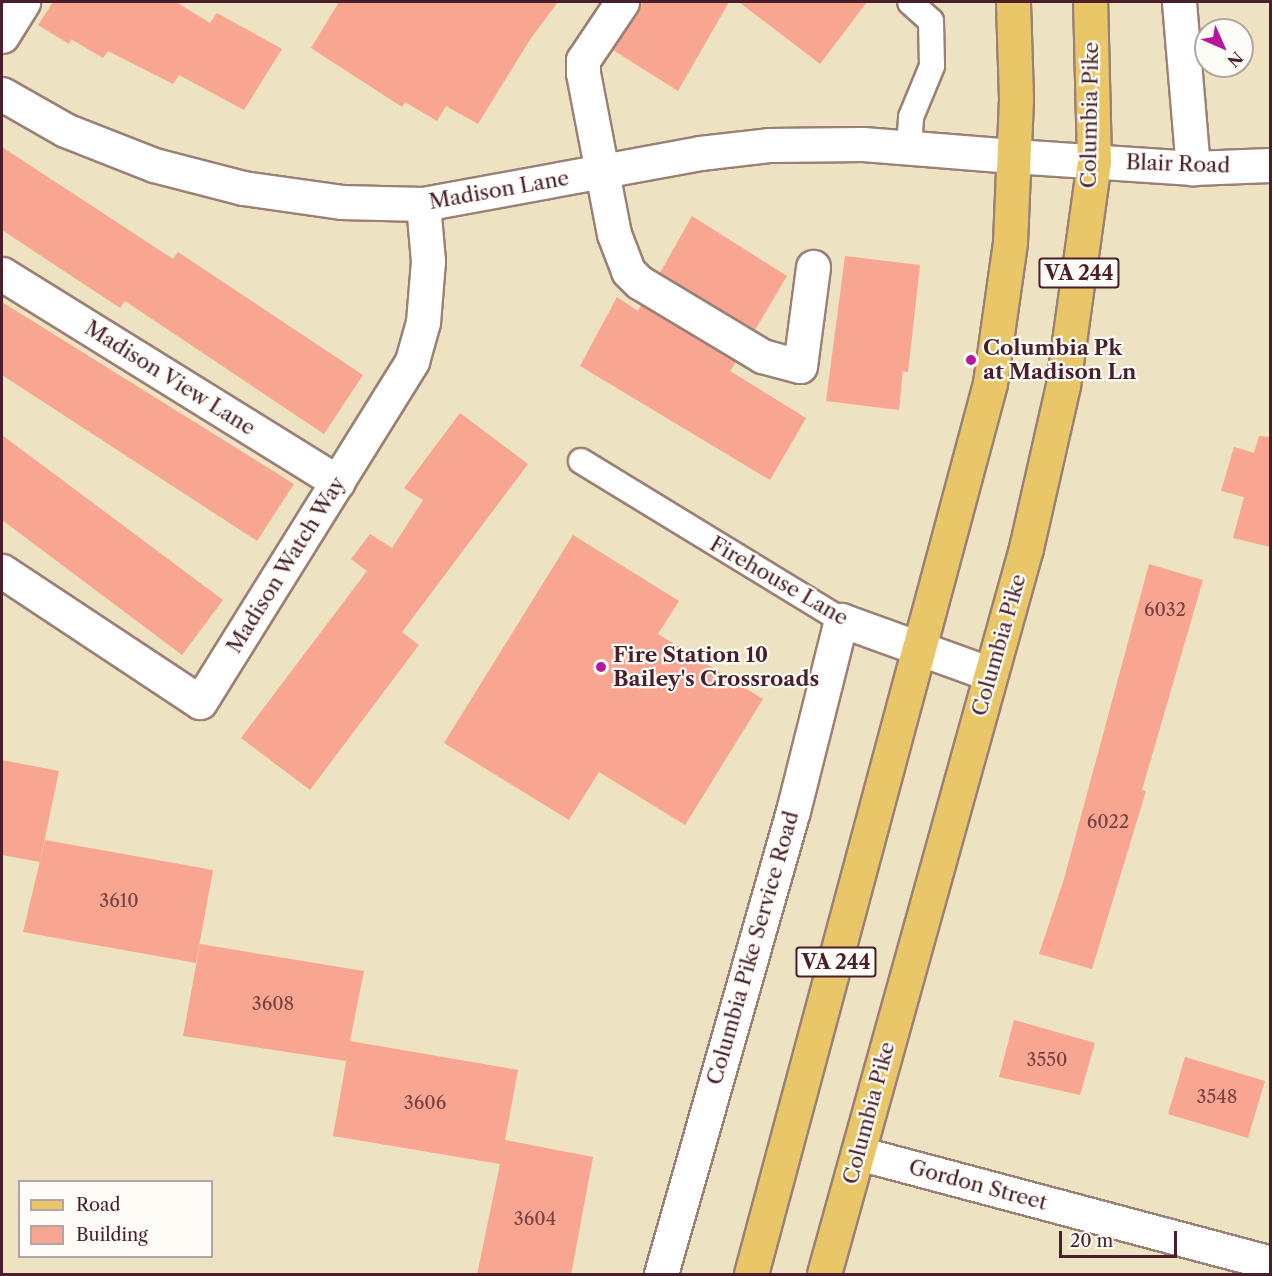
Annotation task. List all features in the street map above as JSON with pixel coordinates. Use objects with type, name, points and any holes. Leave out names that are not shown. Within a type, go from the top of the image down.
[{"type":"main road","name":"VA 244","points":[[751,1275],[921,649],[990,383],[1010,242],[1014,156],[1013,2]]},
{"type":"main road","name":"Columbia Pike","points":[[824,1275],[1026,549],[1063,385],[1094,161],[1090,2]]},
{"type":"street","points":[[2,36],[23,2]]},
{"type":"street","points":[[622,2],[583,60],[614,234],[628,271],[639,282],[762,356],[800,366],[813,267]]},
{"type":"street","points":[[1179,2],[1193,168]]},
{"type":"street","name":"Madison Lane","points":[[2,94],[65,130],[153,165],[243,188],[340,202],[423,204],[700,153],[769,144],[909,147],[1014,156]]},
{"type":"street","name":"Blair Road","points":[[1014,156],[1193,168],[1270,165]]},
{"type":"street","name":"Madison Watch Way","points":[[2,572],[200,702],[412,361],[423,322],[428,261],[423,204]]},
{"type":"street","name":"Madison View Lane","points":[[2,274],[338,482]]},
{"type":"street","name":"Firehouse Lane","points":[[841,620],[990,674]]},
{"type":"street","name":"Columbia Pike Service Road","points":[[661,1275],[792,811],[841,620]]},
{"type":"street","name":"Gordon Street","points":[[858,1153],[1270,1263]]},
{"type":"lane","points":[[909,147],[911,117],[932,66],[931,21],[910,2]]},
{"type":"lane","name":"Firehouse Lane","points":[[581,461],[841,620]]},
{"type":"building","points":[[53,2],[176,2],[210,23],[217,13],[282,49],[244,110],[179,75],[173,84],[108,51],[103,58],[71,39],[69,44],[38,25]]},
{"type":"building","points":[[339,2],[558,2],[531,38],[478,124],[446,106],[437,121],[405,102],[402,107],[311,48]]},
{"type":"building","points":[[642,2],[729,2],[678,91],[613,50]]},
{"type":"building","points":[[739,2],[867,2],[820,64]]},
{"type":"building","points":[[2,147],[173,259],[178,252],[363,375],[324,434],[125,301],[120,308],[2,230]]},
{"type":"building","points":[[692,216],[787,276],[755,330],[660,273]]},
{"type":"building","points":[[845,256],[920,265],[908,372],[903,371],[899,410],[826,401]]},
{"type":"building","points":[[617,297],[638,311],[641,305],[736,362],[730,371],[806,418],[770,480],[580,366]]},
{"type":"building","points":[[2,302],[294,484],[257,541],[2,375]]},
{"type":"building","points":[[460,413],[528,464],[402,632],[419,645],[310,790],[241,738],[367,571],[351,559],[370,534],[392,548],[423,500],[404,488]]},
{"type":"building","points":[[2,435],[223,600],[182,655],[2,520]]},
{"type":"building","points":[[1259,436],[1270,437],[1270,547],[1233,538],[1244,497],[1221,491],[1234,447],[1254,453]]},
{"type":"building","name":"Fire Station 10 Bailey's Crossroads","points":[[573,535],[679,601],[658,634],[763,699],[685,825],[599,772],[569,820],[444,743]]},
{"type":"building","points":[[1149,564],[1203,580],[1142,790],[1146,791],[1092,969],[1039,954],[1064,879]]},
{"type":"building","points":[[2,760],[59,771],[40,862],[2,855]]},
{"type":"building","points":[[45,840],[213,870],[196,963],[23,932]]},
{"type":"building","points":[[200,944],[364,971],[350,1041],[518,1070],[502,1156],[505,1140],[593,1157],[571,1275],[477,1275],[500,1164],[333,1136],[348,1051],[346,1061],[183,1036]]},
{"type":"building","points":[[1014,1020],[1095,1043],[1080,1095],[999,1077]]},
{"type":"building","points":[[1185,1057],[1265,1081],[1248,1138],[1168,1114]]},
{"type":"place","name":"Columbia Pk at Madison Ln","points":[[971,360]]},
{"type":"place","name":"Fire Station 10 Bailey's Crossroads","points":[[601,667]]}]
